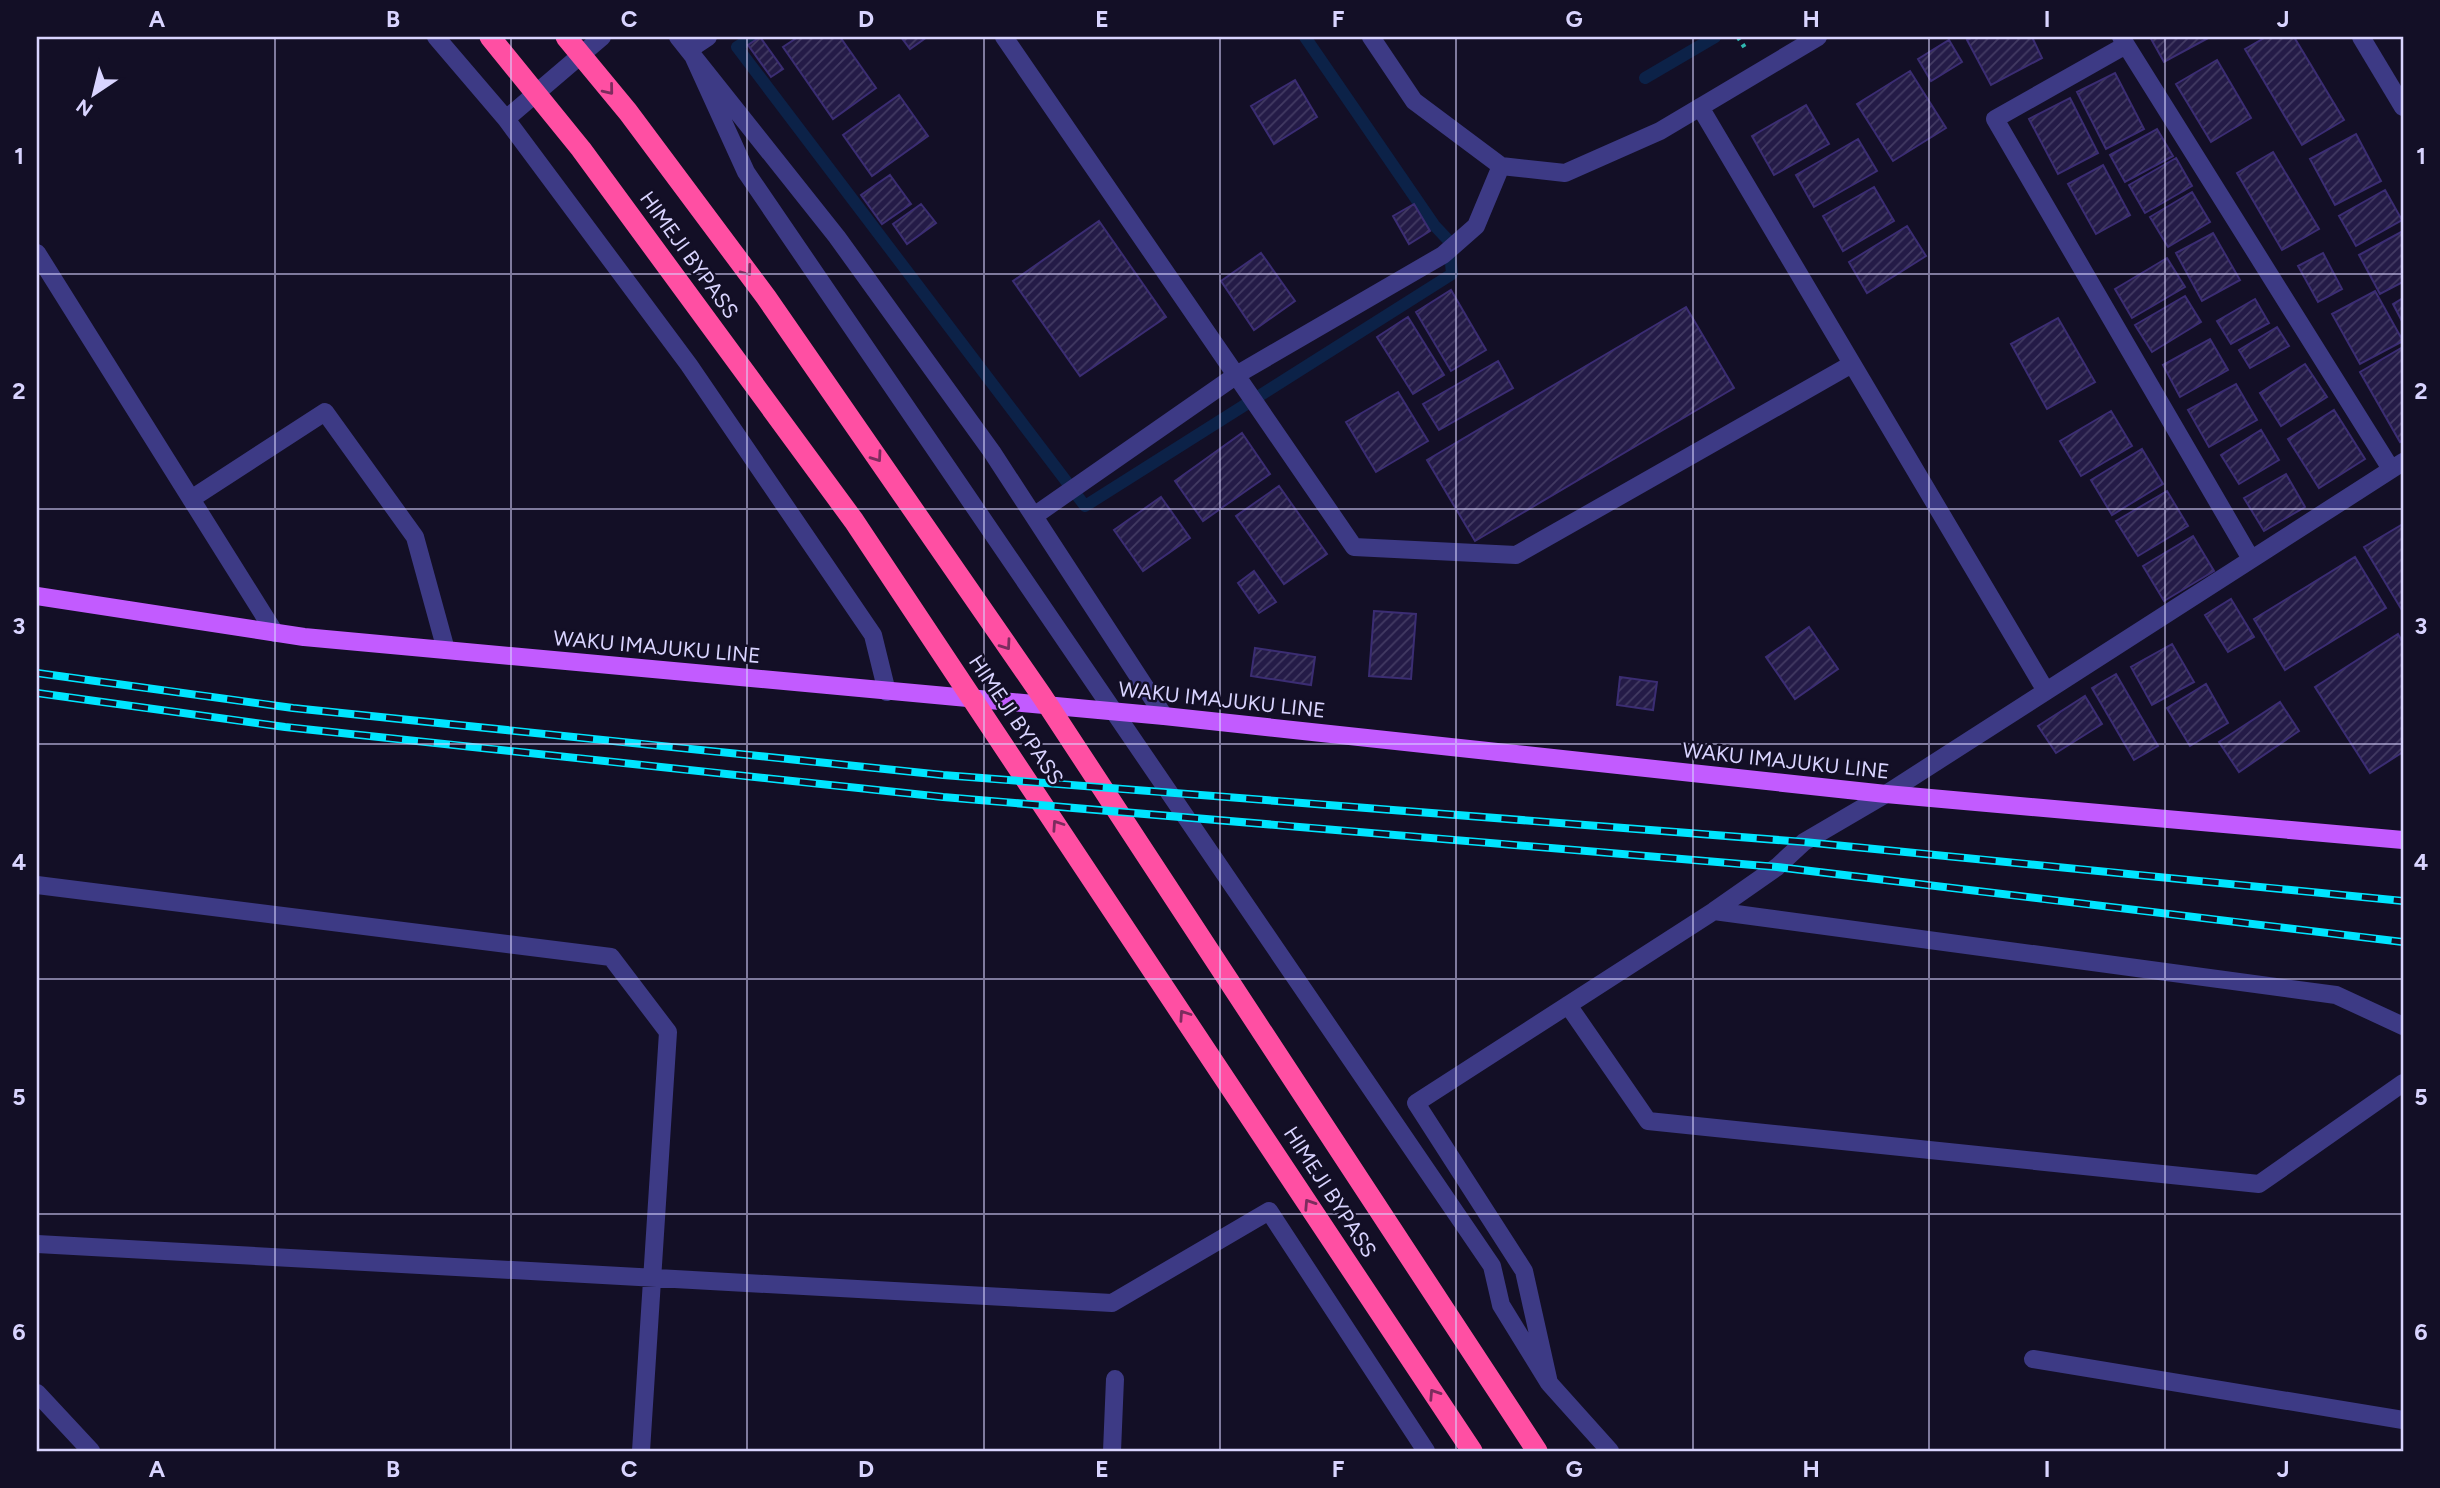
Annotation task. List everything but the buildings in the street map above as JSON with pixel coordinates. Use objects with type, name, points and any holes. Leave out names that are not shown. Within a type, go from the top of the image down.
[{"type":"highway","name":"HIMEJI BYPASS","points":[[490,37],[581,149],[854,521],[1472,1451]]},
{"type":"highway","name":"HIMEJI BYPASS","points":[[566,37],[628,112],[766,297],[1042,696],[1537,1451]]},
{"type":"main road","name":"WAKU IMAJUKU LINE","points":[[37,596],[275,632],[446,650],[1164,716],[1886,794],[2403,840]]},
{"type":"street","points":[[436,37],[506,119],[690,365],[873,635],[887,692]]},
{"type":"street","points":[[506,119],[602,37]]},
{"type":"street","points":[[684,43],[708,37]]},
{"type":"street","points":[[1004,37],[1238,374],[1354,547],[1516,555],[1852,364]]},
{"type":"street","points":[[1371,37],[1414,101],[1501,166],[1565,173],[1660,131],[1818,37]]},
{"type":"street","points":[[2361,37],[2403,107]]},
{"type":"street","points":[[1549,1383],[1524,1271],[1416,1103],[1714,911],[1777,867],[1804,842],[1886,794],[2397,466],[2123,41],[1995,120],[2251,559]]},
{"type":"street","points":[[684,43],[746,172],[1492,1266],[1501,1305],[1549,1383],[1610,1451]]},
{"type":"street","points":[[684,43],[837,237],[992,452],[1164,716]]},
{"type":"street","points":[[1700,107],[2046,691]]},
{"type":"street","points":[[1034,516],[1238,374],[1443,255],[1476,226],[1501,166]]},
{"type":"street","points":[[37,253],[275,632]]},
{"type":"street","points":[[191,499],[325,412],[415,537],[446,650]]},
{"type":"street","points":[[37,885],[611,957],[668,1032],[641,1451]]},
{"type":"street","points":[[1714,911],[2336,995],[2403,1026]]},
{"type":"street","points":[[1568,1005],[1648,1121],[2259,1184],[2403,1083]]},
{"type":"street","points":[[37,1244],[1112,1303],[1269,1211],[1426,1451]]},
{"type":"street","points":[[2033,1359],[2403,1420]]},
{"type":"street","points":[[1112,1451],[1115,1379]]},
{"type":"street","points":[[37,1393],[91,1451]]},
{"type":"waterway","points":[[753,37],[737,47],[1085,506],[1452,274],[1449,241],[1434,225],[1305,37]]},
{"type":"waterway","points":[[1645,78],[1715,37]]},
{"type":"railway","points":[[37,673],[293,708],[943,775],[1804,842],[2403,901]]},
{"type":"railway","points":[[37,693],[285,727],[943,797],[1777,867],[2403,942]]}]
